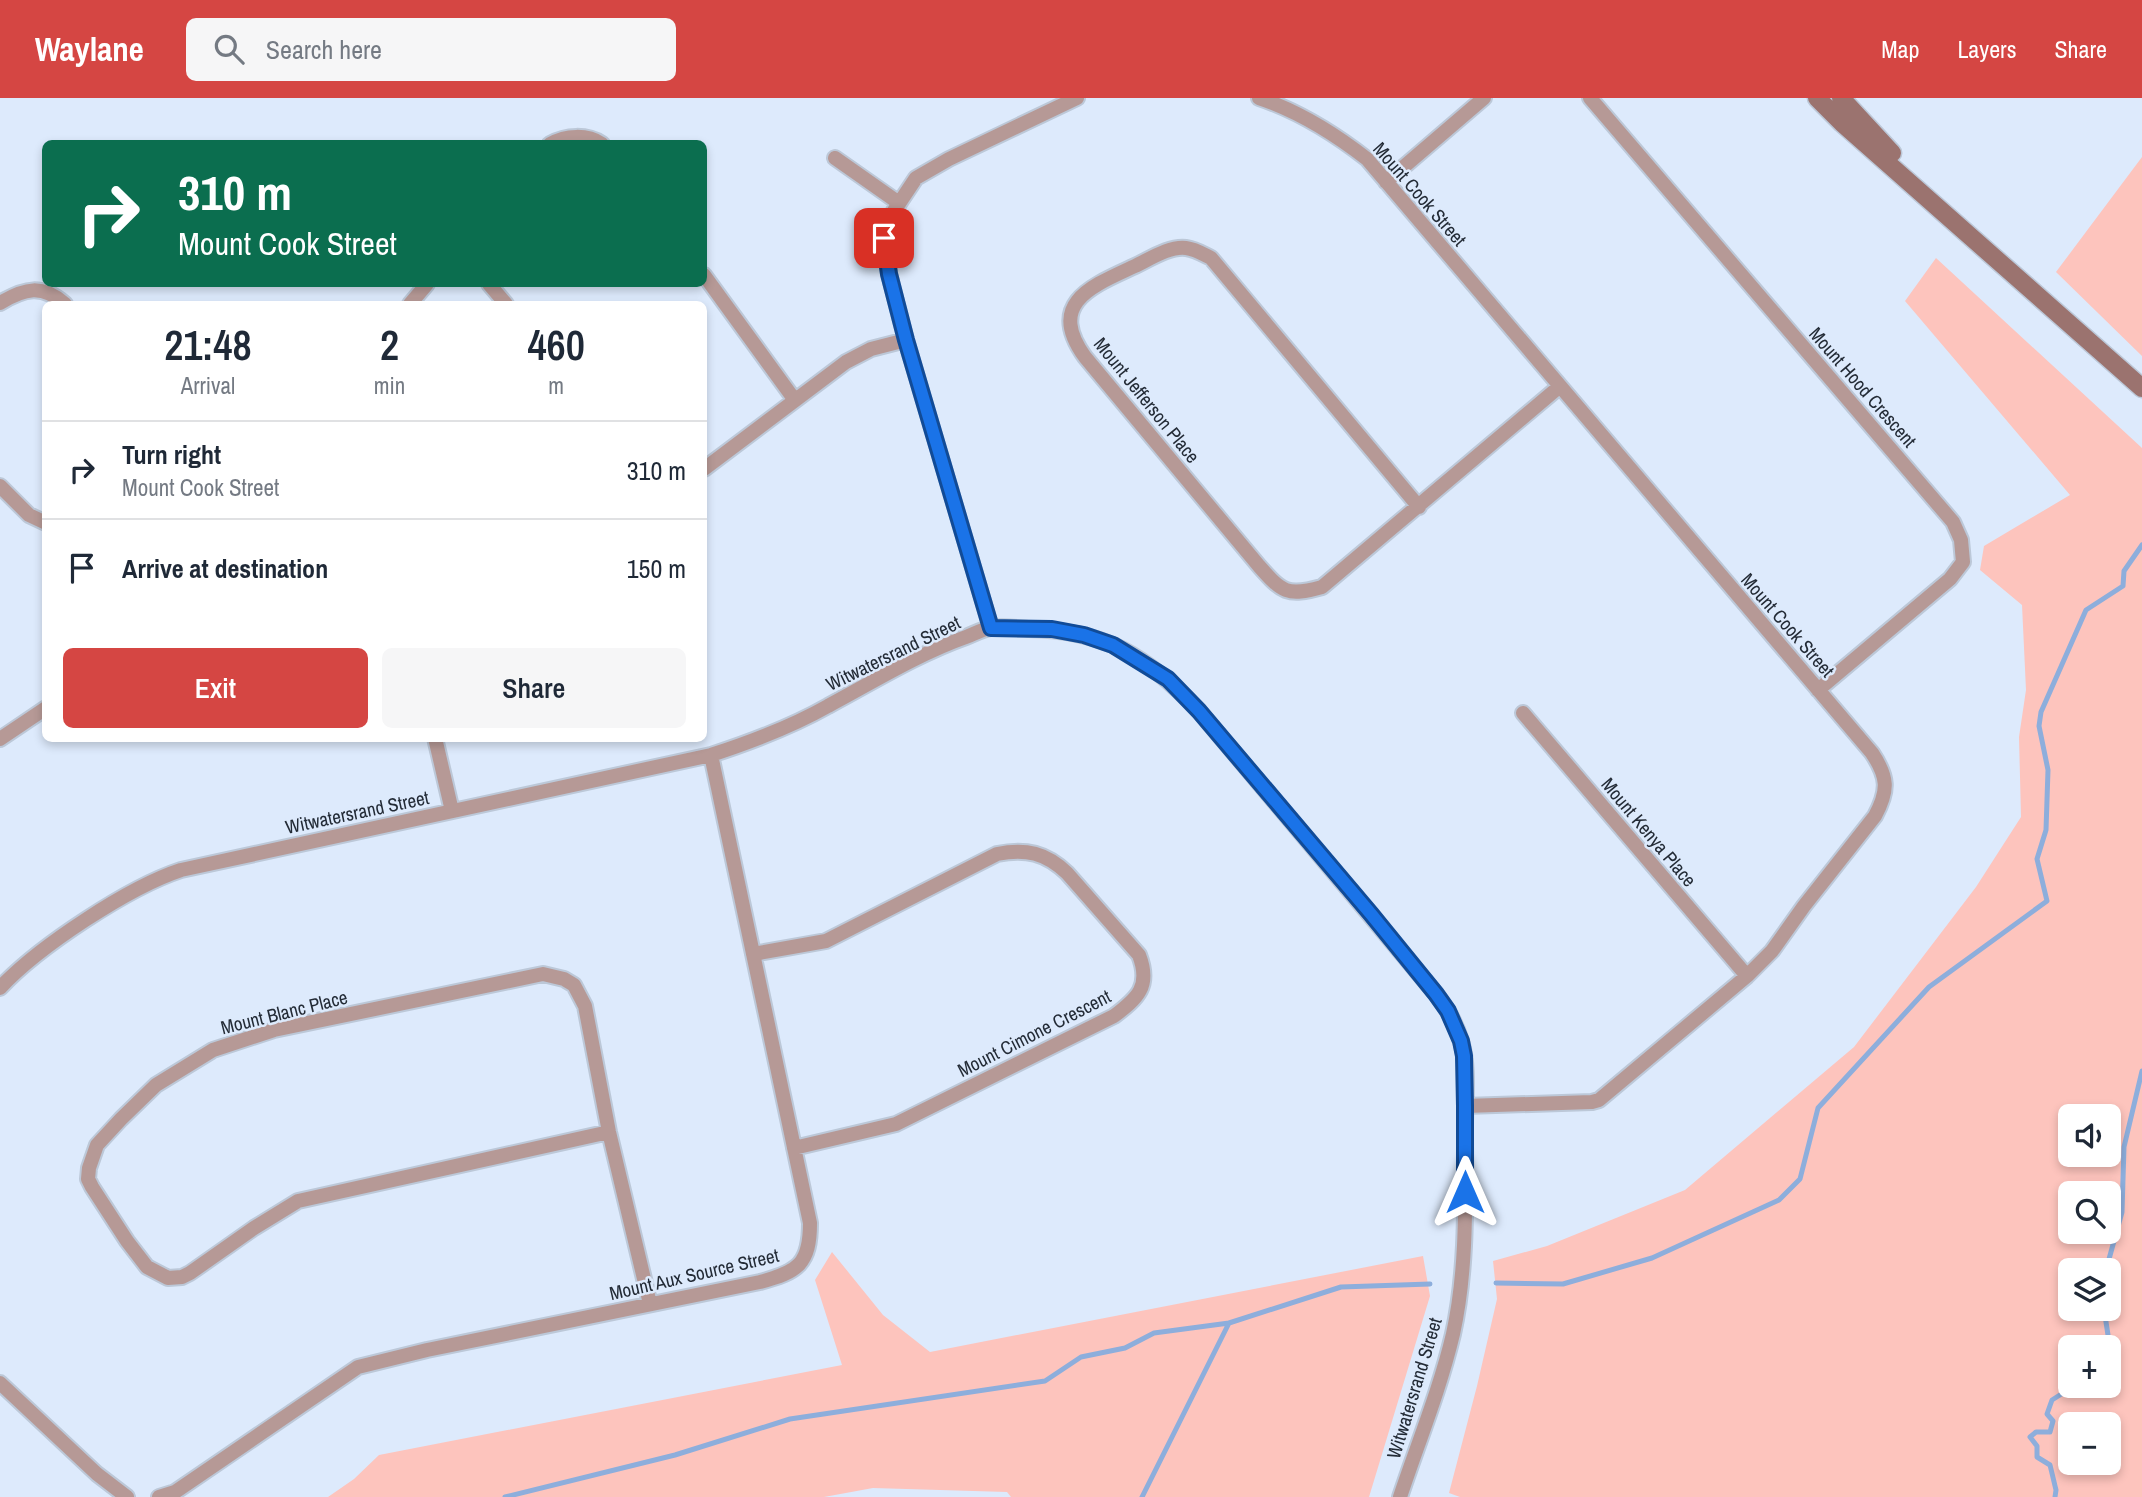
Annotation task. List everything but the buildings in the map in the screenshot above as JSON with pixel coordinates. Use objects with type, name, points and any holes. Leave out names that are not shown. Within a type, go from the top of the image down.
[{"type":"main road","points":[[1817,98],[2142,388]]},
{"type":"main road","points":[[1841,98],[1953,220]]},
{"type":"street","points":[[991,628],[906,340],[889,274],[884,238],[899,203],[916,178],[949,159],[1077,98]]},
{"type":"street","points":[[1386,182],[1485,98]]},
{"type":"street","name":"Mount Hood Crescent","points":[[1590,98],[1953,522],[1961,540],[1963,562],[1950,579],[1818,690]]},
{"type":"street","name":"Mount Cook Street","points":[[1268,99],[1336,135],[1367,159],[1872,753],[1885,779],[1882,804],[1871,822],[1772,951],[1747,976],[1599,1100],[1465,1106]]},
{"type":"street","points":[[560,140],[568,137],[592,140]]},
{"type":"street","points":[[835,158],[899,203]]},
{"type":"street","name":"Mount Jefferson Place","points":[[1419,507],[1211,258],[1187,248],[1164,253],[1090,287],[1077,300],[1070,318],[1075,342],[1278,588],[1296,592],[1322,587],[1419,507],[1559,387]]},
{"type":"street","points":[[707,279],[794,399]]},
{"type":"street","points":[[413,301],[424,287]]},
{"type":"street","points":[[492,287],[503,301]]},
{"type":"street","points":[[0,303],[28,291],[43,290],[60,301]]},
{"type":"street","points":[[707,467],[846,362],[871,349],[906,340]]},
{"type":"street","points":[[0,486],[29,515],[42,521]]},
{"type":"street","name":"Witwatersrand Street","points":[[0,988],[15,971],[77,926],[161,876],[247,854],[711,755],[756,741],[826,708],[948,643],[991,628],[1052,629],[1084,635],[1113,645],[1168,679],[1208,722],[1436,994],[1448,1011],[1461,1041],[1465,1106],[1464,1239],[1459,1302],[1448,1352],[1400,1497]]},
{"type":"street","points":[[0,739],[42,711]]},
{"type":"street","name":"Mount Kenya Place","points":[[1523,713],[1747,976]]},
{"type":"street","points":[[436,742],[452,811]]},
{"type":"street","name":"Mount Aux Source Street","points":[[159,1497],[175,1492],[358,1367],[427,1350],[760,1282],[782,1277],[797,1268],[809,1248],[810,1223],[711,755]]},
{"type":"street","name":"Mount Cimone Crescent","points":[[753,954],[826,941],[997,854],[1030,851],[1054,861],[1068,873],[1139,955],[1143,967],[1144,980],[1135,1000],[1114,1016],[896,1124],[794,1148]]},
{"type":"street","name":"Mount Blanc Place","points":[[609,1132],[298,1201],[262,1222],[190,1273],[174,1278],[158,1275],[147,1267],[120,1231],[88,1179],[91,1156],[97,1145],[121,1119],[156,1085],[213,1050],[274,1030],[543,974],[564,979],[574,985],[585,1006],[609,1132],[650,1304]]},
{"type":"street","points":[[0,1383],[97,1474],[127,1497]]},
{"type":"shaded area","points":[[2142,157],[2142,356],[2056,272]]},
{"type":"shaded area","points":[[1936,258],[2142,448],[2142,1497],[1460,1497],[1449,1493],[1497,1299],[1493,1261],[1547,1246],[1685,1190],[1854,1047],[1976,887],[2021,817],[2019,737],[2026,690],[2022,605],[1980,570],[1984,546],[2070,495],[1905,301]]},
{"type":"shaded area","points":[[832,1252],[883,1315],[930,1352],[1423,1256],[1430,1296],[1369,1497],[1011,1497],[1007,1492],[873,1488],[824,1497],[328,1497],[354,1479],[379,1455],[842,1365],[815,1280]]},
{"type":"waterway","points":[[1496,1283],[1563,1284],[1652,1258],[1779,1200],[1800,1179],[1818,1108],[1929,987],[2047,901],[2037,859],[2046,830],[2048,770],[2039,726],[2041,712],[2086,610],[2123,586],[2124,571],[2142,545]]},
{"type":"waterway","points":[[2109,1258],[2122,1212],[2124,1147],[2142,1071]]},
{"type":"waterway","points":[[1142,1497],[1229,1323],[1341,1287],[1430,1284]]},
{"type":"waterway","points":[[2106,1321],[2108,1335]]},
{"type":"waterway","points":[[505,1497],[675,1455],[790,1419],[1045,1381],[1081,1357],[1125,1348],[1154,1333],[1229,1323]]},
{"type":"waterway","points":[[2055,1497],[2050,1465],[2037,1457],[2037,1446],[2030,1437],[2036,1432],[2050,1432],[2053,1421],[2047,1414],[2052,1400],[2058,1396]]},
{"type":"route","points":[[884,238],[889,274],[906,340],[991,628],[1052,629],[1084,635],[1113,645],[1145,662],[1168,679],[1199,711],[1371,914],[1436,994],[1448,1011],[1461,1041],[1464,1056],[1465,1192]]}]
